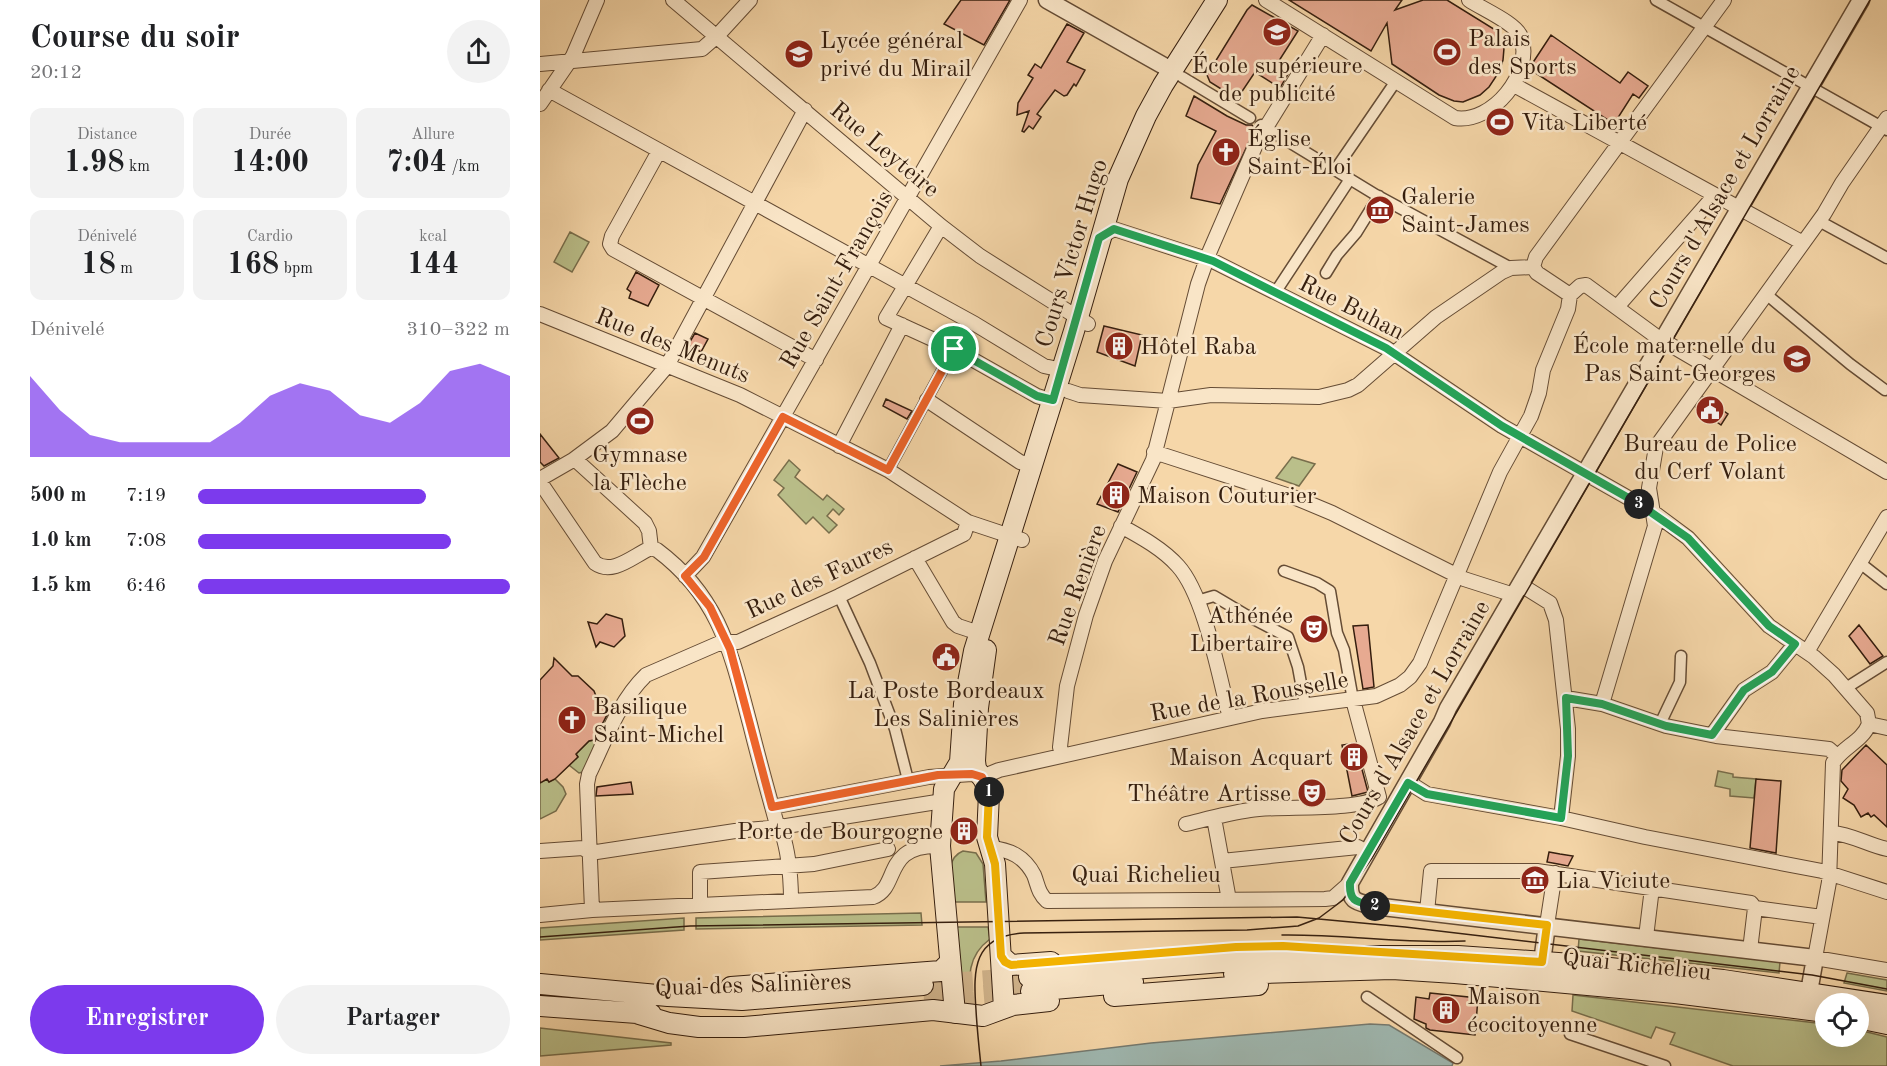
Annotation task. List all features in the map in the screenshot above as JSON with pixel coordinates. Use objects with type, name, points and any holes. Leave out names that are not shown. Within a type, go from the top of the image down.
[{"type":"main road","name":"Cours Victor Hugo","points":[[955,1013],[940,846],[944,789],[960,762],[961,731],[968,678],[979,633],[1016,538],[1083,321],[1107,234],[1176,74],[1217,0]]},
{"type":"main road","name":"Cours Victor Hugo","points":[[1176,74],[1230,0]]},
{"type":"main road","name":"Cours Victor Hugo","points":[[1004,1008],[995,864],[987,837],[989,794],[976,769],[975,761],[981,681],[1033,466],[1060,396],[1062,370],[1083,321]]},
{"type":"main road","points":[[1001,956],[1011,965],[1236,947],[1283,946],[1392,962]]},
{"type":"main road","name":"Quai Richelieu","points":[[1030,984],[1302,956],[1392,962],[1570,982],[1807,1001]]},
{"type":"main road","points":[[639,1014],[669,1023],[699,1027],[744,1027],[933,1010],[983,1016],[1023,1003],[1302,982],[1392,962]]},
{"type":"main road","name":"Quai Richelieu","points":[[1392,962],[1542,962],[1723,980],[1807,1001]]},
{"type":"main road","points":[[641,992],[669,987],[744,986],[941,971],[949,963]]},
{"type":"main road","name":"Quai des Salinières","points":[[540,984],[698,999],[742,1000],[924,992],[732,1014],[639,1014],[540,1006]]},
{"type":"main road","points":[[1807,1001],[1887,1005]]},
{"type":"main road","points":[[1807,1001],[1815,1006]]},
{"type":"main road","points":[[1869,1020],[1887,1024]]},
{"type":"street","points":[[540,104],[569,62],[597,0]]},
{"type":"street","name":"Rue Leyteire","points":[[673,0],[941,226],[980,256],[1083,321]]},
{"type":"street","points":[[540,64],[702,49],[750,0]]},
{"type":"street","name":"Rue Saint-François","points":[[685,576],[704,557],[1020,0]]},
{"type":"street","points":[[1047,0],[1250,118]]},
{"type":"street","points":[[1266,0],[1455,118],[1466,119],[1491,108],[1503,98],[1514,85],[1522,54],[1521,37],[1514,28],[1469,0]]},
{"type":"street","points":[[1602,704],[1654,526],[1649,479],[1656,447],[1819,221],[1885,125],[1809,86],[1656,0]]},
{"type":"street","points":[[1533,267],[1536,257],[1564,217],[1724,0]]},
{"type":"street","name":"Cours d'Alsace et Lorraine","points":[[1350,883],[1367,852],[1387,802],[1408,783],[1448,708],[1861,0]]},
{"type":"street","name":"Rue Renière","points":[[1062,755],[1060,747],[1067,686],[1098,581],[1121,526],[1143,483],[1154,452],[1207,259],[1263,126],[1323,35]]},
{"type":"street","points":[[1335,170],[1396,81]]},
{"type":"street","points":[[1514,85],[1803,243]]},
{"type":"street","points":[[549,90],[905,286],[1044,366],[1062,370]]},
{"type":"street","points":[[651,548],[617,566],[601,567],[595,563],[540,480],[573,460],[612,431],[667,366],[805,110]]},
{"type":"street","points":[[1263,126],[1379,196],[1511,268]]},
{"type":"street","points":[[659,151],[612,236],[610,244],[613,249],[816,360]]},
{"type":"street","points":[[1275,293],[1350,179]]},
{"type":"street","points":[[1617,308],[1715,195]]},
{"type":"street","points":[[1326,273],[1337,255],[1356,233],[1379,196]]},
{"type":"street","points":[[1819,221],[1887,258]]},
{"type":"street","points":[[941,226],[886,318],[954,349],[1037,396],[1080,395],[1168,401],[1211,395],[1319,398],[1358,385],[1436,317],[1511,268],[1533,267]]},
{"type":"street","name":"Rue Buhan","points":[[1107,234],[1207,259],[1394,353],[1521,436],[1653,512],[1688,538],[1769,626],[1808,652],[1846,688],[1867,713],[1869,724]]},
{"type":"street","points":[[1533,267],[1537,273],[1570,295],[1583,285],[1591,289],[1663,340],[1887,472]]},
{"type":"street","points":[[1766,294],[1885,390]]},
{"type":"street","name":"Rue de la Rousselle","points":[[982,777],[999,770],[1062,755],[1230,718],[1376,696],[1400,685],[1414,672],[1500,472],[1537,402],[1544,366],[1568,309],[1570,295]]},
{"type":"street","name":"Rue des Menuts","points":[[540,314],[740,395],[888,470],[968,522],[1016,538]]},
{"type":"street","points":[[839,446],[902,326]]},
{"type":"street","points":[[888,470],[954,349]]},
{"type":"street","points":[[927,400],[1020,462],[1033,466]]},
{"type":"street","points":[[1154,452],[1307,503],[1456,575],[1518,590]]},
{"type":"street","points":[[573,460],[579,462],[645,523],[649,531],[651,548]]},
{"type":"street","points":[[1808,652],[1887,518]]},
{"type":"street","name":"Rue des Faures","points":[[592,910],[587,784],[589,774],[625,702],[646,675],[727,641],[738,642],[839,596],[964,534],[968,522]]},
{"type":"street","points":[[1121,526],[1150,543],[1177,565],[1188,579],[1207,625],[1230,718]]},
{"type":"street","points":[[651,548],[666,557],[685,576],[710,607],[727,641],[776,821],[783,832],[786,860],[790,867],[791,900]]},
{"type":"street","points":[[915,558],[953,622],[979,633]]},
{"type":"street","points":[[1860,563],[1887,584]]},
{"type":"street","points":[[1186,824],[1251,809],[1387,802],[1353,700],[1344,650],[1337,633],[1330,591],[1317,583],[1284,571]]},
{"type":"street","name":"Cours d'Alsace et Lorraine","points":[[1518,590],[1541,596],[1550,603],[1566,698]]},
{"type":"street","points":[[839,596],[870,663],[895,729],[908,780]]},
{"type":"street","points":[[1197,601],[1214,596],[1246,615],[1293,635],[1305,705]]},
{"type":"street","points":[[1712,735],[1744,690],[1772,672],[1795,644]]},
{"type":"street","points":[[1660,724],[1680,682],[1681,656]]},
{"type":"street","points":[[1846,688],[1887,662]]},
{"type":"street","points":[[1561,818],[1568,756],[1566,698],[1602,704],[1660,724],[1712,735],[1830,749],[1837,756]]},
{"type":"street","points":[[1807,1001],[1830,874],[1833,763],[1837,756],[1859,739],[1869,724],[1887,728]]},
{"type":"street","points":[[772,807],[908,780],[972,774],[982,777]]},
{"type":"street","points":[[1408,783],[1427,794],[1561,818],[1830,874],[1887,892]]},
{"type":"street","points":[[540,851],[583,848],[590,853],[735,831],[780,827],[943,801]]},
{"type":"street","points":[[1214,818],[1228,900]]},
{"type":"street","points":[[1832,833],[1844,833],[1871,846],[1887,849]]},
{"type":"street","points":[[700,904],[700,872],[790,867],[940,846]]},
{"type":"street","name":"Quai Richelieu","points":[[990,848],[1010,851],[1021,859],[1034,875],[1041,896],[1047,900],[1325,899],[1333,898],[1350,883]]},
{"type":"street","points":[[1222,861],[1358,848],[1367,852]]},
{"type":"street","points":[[540,915],[592,910],[879,895],[896,852]]},
{"type":"street","points":[[1427,912],[1431,871],[1527,870],[1751,903],[1755,908],[1822,917]]},
{"type":"street","points":[[1547,925],[1555,873]]},
{"type":"street","name":"Quai Richelieu","points":[[1350,883],[1349,893],[1357,901],[1427,912],[1815,958]]},
{"type":"street","points":[[1646,937],[1652,888]]},
{"type":"street","points":[[1750,950],[1755,908]]},
{"type":"street","name":"Quai Richelieu","points":[[1542,962],[1547,925]]},
{"type":"street","points":[[1815,958],[1887,970]]},
{"type":"street","points":[[1367,997],[1457,1058]]},
{"type":"street","points":[[1570,1034],[1665,1066]]},
{"type":"green space","points":[[570,232],[589,242],[572,272],[554,262]]},
{"type":"green space","points":[[1292,457],[1315,464],[1299,486],[1276,478]]},
{"type":"green space","points":[[789,460],[800,470],[795,477],[823,500],[827,495],[844,509],[839,515],[833,509],[827,516],[837,525],[829,533],[813,517],[806,524],[778,495],[784,488],[774,480]]},
{"type":"green space","points":[[612,713],[583,772],[579,773],[569,765],[574,757],[576,759],[578,757],[576,754],[593,740],[597,729],[599,731],[601,729],[599,726],[608,714]]},
{"type":"green space","points":[[1718,771],[1733,774],[1733,777],[1756,779],[1754,798],[1730,796],[1730,789],[1715,786]]},
{"type":"green space","points":[[547,779],[549,782],[555,779],[566,794],[556,811],[540,819],[540,783]]},
{"type":"green space","points":[[963,851],[976,853],[983,864],[986,902],[953,902],[950,881],[951,866],[957,855]]},
{"type":"green space","points":[[921,913],[922,925],[696,929],[696,918]]},
{"type":"green space","points":[[684,918],[684,930],[540,940],[540,928]]},
{"type":"green space","points":[[955,927],[988,927],[990,939],[977,953],[971,968],[972,1003],[963,996]]},
{"type":"green space","points":[[1579,939],[1780,962],[1779,973],[1578,951]]},
{"type":"green space","points":[[1847,973],[1887,980],[1887,991],[1844,983]]},
{"type":"green space","points":[[1573,995],[1815,1023],[1815,1047],[1869,1047],[1869,1032],[1887,1037],[1887,1066],[1733,1066],[1670,1044],[1675,1033],[1656,1027],[1651,1038],[1572,1011]]},
{"type":"green space","points":[[540,1028],[671,1043],[671,1045],[540,1056]]},
{"type":"water","points":[[1370,1024],[1389,1025],[1453,1063],[1452,1066],[940,1066],[1151,1043]]},
{"type":"building","points":[[961,0],[1010,0],[984,45],[944,24]]},
{"type":"building","name":"Palais des Sports","points":[[1289,0],[1402,0],[1395,10],[1423,0],[1447,0],[1497,31],[1504,48],[1503,60],[1499,72],[1489,87],[1480,95],[1463,102],[1454,101],[1439,95],[1392,64],[1387,23],[1371,51]]},
{"type":"building","points":[[1252,5],[1298,31],[1275,67],[1288,74],[1280,88],[1255,72],[1237,99],[1210,82],[1207,75]]},
{"type":"building","points":[[1067,24],[1084,33],[1067,62],[1085,70],[1076,86],[1074,84],[1067,95],[1064,96],[1055,90],[1037,114],[1041,117],[1033,129],[1029,126],[1024,132],[1022,131],[1029,111],[1017,115],[1018,103],[1033,78],[1028,75],[1035,64],[1041,68]]},
{"type":"building","points":[[1551,35],[1620,83],[1628,72],[1648,86],[1639,98],[1633,94],[1614,124],[1534,72],[1532,64]]},
{"type":"building","name":"Église Saint-Éloi","points":[[1194,96],[1227,116],[1246,125],[1252,125],[1255,129],[1220,204],[1191,198],[1198,165],[1216,131],[1186,116]]},
{"type":"building","points":[[636,272],[659,285],[648,306],[629,298],[631,292],[627,289]]},
{"type":"building","name":"Hôtel Raba","points":[[1104,326],[1142,335],[1135,366],[1097,352]]},
{"type":"building","points":[[695,333],[708,339],[701,352],[688,345]]},
{"type":"building","name":"Bureau de Police du Cerf Volant","points":[[1703,397],[1728,414],[1721,425],[1696,407]]},
{"type":"building","points":[[886,399],[912,411],[907,419],[883,406]]},
{"type":"building","points":[[540,434],[559,458],[544,466],[540,462]]},
{"type":"building","name":"Maison Couturier","points":[[1118,464],[1137,472],[1118,512],[1097,504]]},
{"type":"building","points":[[606,614],[622,619],[625,636],[614,647],[600,642],[596,647],[588,622],[597,624]]},
{"type":"building","points":[[1368,625],[1374,687],[1363,689],[1353,626]]},
{"type":"building","points":[[1859,625],[1883,656],[1870,664],[1849,636]]},
{"type":"building","name":"Basilique Saint-Michel","points":[[554,658],[572,676],[578,676],[610,709],[594,740],[589,741],[576,754],[578,757],[555,779],[549,782],[547,779],[540,783],[540,680],[553,666]]},
{"type":"building","name":"Maison Acquart","points":[[1355,743],[1368,792],[1352,796],[1342,745]]},
{"type":"building","points":[[1866,745],[1887,765],[1887,827],[1874,815],[1871,817],[1868,813],[1861,817],[1854,805],[1843,798],[1848,789],[1841,781],[1842,770]]},
{"type":"building","points":[[1756,779],[1781,781],[1776,853],[1750,848]]},
{"type":"building","points":[[631,782],[633,794],[596,796],[597,787]]},
{"type":"building","name":"Porte de Bourgogne","points":[[954,825],[976,826],[975,837],[953,836]]},
{"type":"building","points":[[1549,852],[1573,856],[1568,866],[1547,862]]},
{"type":"building","name":"Maison écocitoyenne","points":[[1430,993],[1478,998],[1475,1035],[1430,1030],[1426,1028],[1426,1024],[1414,1019],[1416,997],[1429,999]]},
{"type":"tunnel","points":[[923,985],[1029,977]]},
{"type":"tunnel","points":[[924,1000],[1031,991]]},
{"type":"tram line","points":[[981,1066],[975,995],[976,968],[986,948],[1007,935],[1247,930],[1298,926],[1319,918],[1343,900],[1372,858],[1870,0]]},
{"type":"tram line","points":[[540,937],[690,926],[1297,917],[1405,927],[1812,975],[1887,989]]},
{"type":"tram line","points":[[1282,935],[1465,941]]},
{"type":"place","name":"École supérieure de publicité","points":[[1277,32]]},
{"type":"place","name":"Palais des Sports","points":[[1447,52]]},
{"type":"place","name":"Lycée général privé du Mirail","points":[[799,54]]},
{"type":"place","name":"Vita Liberté","points":[[1500,122]]},
{"type":"place","name":"Église Saint-Éloi","points":[[1226,152]]},
{"type":"place","name":"Galerie Saint-James","points":[[1380,210]]},
{"type":"place","name":"Hôtel Raba","points":[[1119,346]]},
{"type":"place","name":"École maternelle du Pas Saint-Georges","points":[[1797,359]]},
{"type":"place","name":"Bureau de Police du Cerf Volant","points":[[1710,410]]},
{"type":"place","name":"Gymnase la Flèche","points":[[640,421]]},
{"type":"place","name":"Maison Couturier","points":[[1116,495]]},
{"type":"place","name":"Athénée Libertaire","points":[[1314,629]]},
{"type":"place","name":"La Poste Bordeaux Les Salinières","points":[[946,657]]},
{"type":"place","name":"Basilique Saint-Michel","points":[[572,720]]},
{"type":"place","name":"Maison Acquart","points":[[1354,757]]},
{"type":"place","name":"Théâtre Artisse","points":[[1312,793]]},
{"type":"place","name":"Porte de Bourgogne","points":[[964,831]]},
{"type":"place","name":"Lia Viciute","points":[[1535,880]]},
{"type":"place","name":"Maison écocitoyenne","points":[[1446,1010]]},
{"type":"route","points":[[1114,229],[1213,261],[1386,348],[1502,426],[1653,512],[1688,538],[1769,626],[1795,644],[1772,672],[1744,690],[1712,735],[1666,726],[1602,704],[1577,698],[1566,698],[1568,756],[1561,818],[1427,794],[1408,783],[1350,883],[1351,897],[1374,906],[1547,925],[1542,962],[1458,956],[1392,955],[1283,946],[1236,947],[1011,965],[1001,956],[995,864],[987,837],[989,794],[982,777],[972,774],[938,775],[772,807],[730,649],[710,607],[685,576],[704,557],[783,417],[888,470],[954,349],[1037,396],[1053,400],[1099,238],[1114,229]]}]
